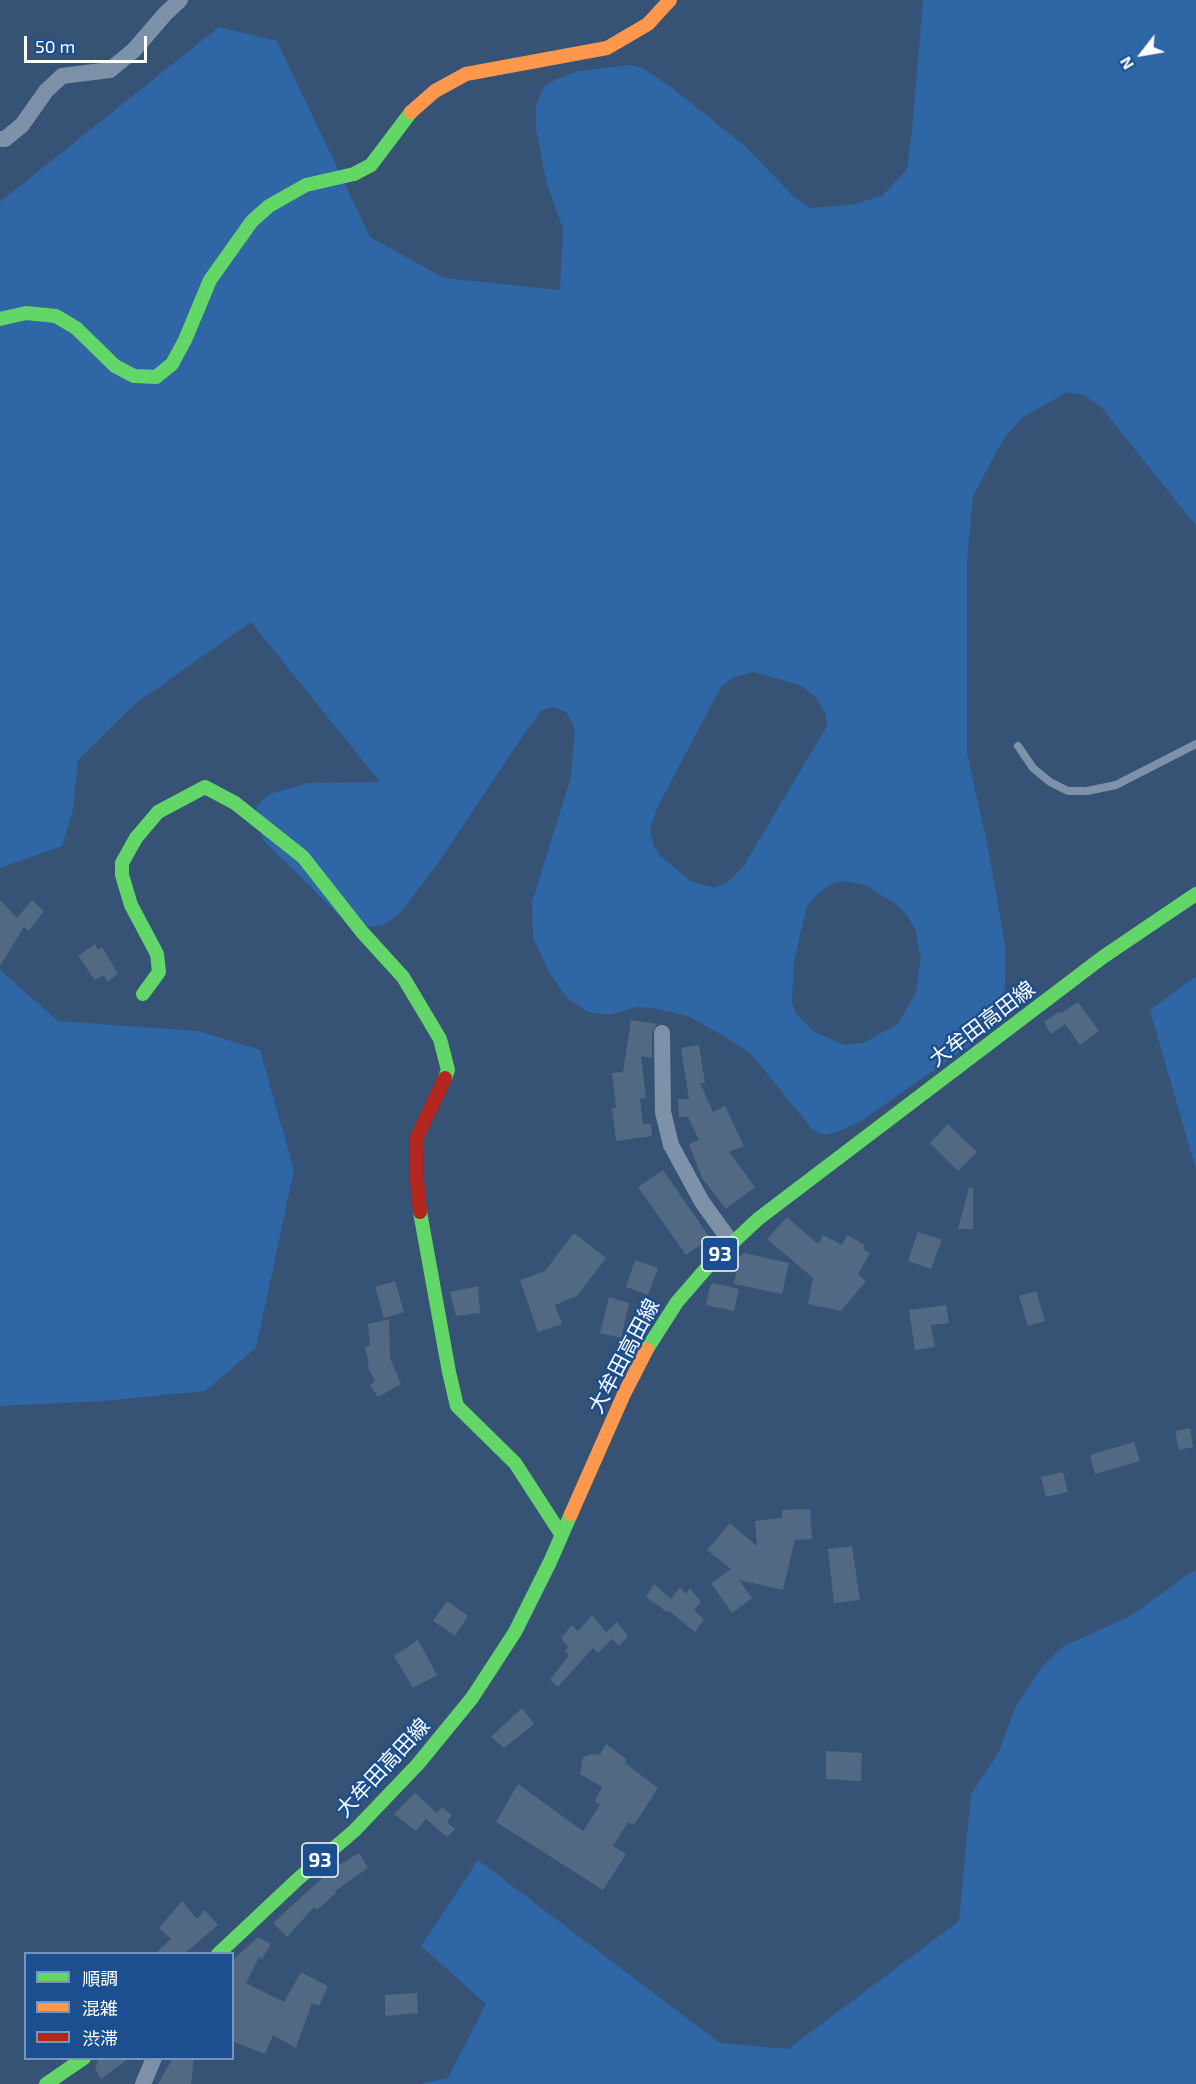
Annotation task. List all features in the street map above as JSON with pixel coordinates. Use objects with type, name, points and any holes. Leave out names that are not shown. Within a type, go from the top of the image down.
[{"type":"street","points":[[0,139],[5,139],[22,125],[46,91],[62,76],[110,70],[134,50],[180,0]]},
{"type":"street","points":[[0,319],[26,312],[56,316],[76,328],[115,366],[134,376],[156,377],[172,364],[185,340],[210,280],[252,221],[269,206],[306,185],[354,174],[371,165],[411,112],[435,91],[466,74],[607,48],[648,24],[670,0]]},
{"type":"street","points":[[144,994],[159,972],[157,954],[131,905],[122,875],[122,864],[136,838],[158,812],[205,787],[235,803],[303,857],[362,932],[403,977],[441,1039],[448,1070],[417,1137],[416,1170],[424,1233],[457,1406],[515,1463],[561,1534]]},
{"type":"street","name":"大牟田高田線","points":[[219,1952],[354,1831],[418,1764],[451,1725],[499,1659],[515,1632],[624,1394],[647,1349],[677,1302],[731,1242],[758,1219],[1103,957],[1196,894]]},
{"type":"street","points":[[662,1033],[663,1112],[671,1145],[702,1202],[731,1242]]},
{"type":"street","points":[[46,2084],[81,2060]]},
{"type":"street","points":[[143,2084],[153,2060]]},
{"type":"lane","points":[[1018,746],[1033,768],[1050,782],[1068,791],[1087,791],[1116,785],[1196,744]]},
{"type":"shaded area","points":[[923,0],[1196,0],[1196,526],[1101,407],[1084,395],[1067,392],[1022,418],[1003,440],[973,496],[967,560],[967,753],[987,843],[1006,949],[1004,1010],[997,1023],[973,1043],[861,1121],[824,1135],[813,1130],[751,1054],[688,1016],[638,1007],[609,1015],[588,1012],[567,998],[549,972],[533,937],[532,902],[571,777],[575,728],[566,712],[554,707],[542,710],[524,734],[439,862],[401,912],[383,925],[370,927],[348,924],[265,842],[254,820],[257,805],[270,794],[308,783],[380,782],[251,622],[135,704],[78,760],[73,809],[62,846],[0,868],[0,202],[219,27],[277,41],[370,237],[444,278],[560,290],[563,229],[547,184],[536,129],[536,106],[543,88],[555,80],[578,71],[630,65],[643,68],[671,87],[745,146],[794,197],[811,208],[851,205],[882,196],[907,169]],"holes":[[[753,672],[802,686],[817,699],[825,713],[827,726],[743,867],[729,881],[715,888],[691,881],[660,856],[653,844],[650,829],[658,806],[721,687],[734,677]],[[845,881],[865,885],[896,904],[906,914],[915,929],[921,958],[916,992],[898,1024],[863,1043],[844,1045],[813,1031],[796,1014],[792,1002],[794,961],[807,906],[831,884]]]},
{"type":"shaded area","points":[[0,970],[58,1021],[198,1031],[260,1050],[294,1170],[256,1348],[205,1391],[103,1401],[0,1406]]},
{"type":"shaded area","points":[[1196,976],[1196,1170],[1150,1010]]},
{"type":"shaded area","points":[[1196,1569],[1196,2084],[419,2084],[448,2078],[486,2004],[421,1946],[478,1860],[720,2043],[788,2049],[959,1921],[971,1794],[998,1754],[1015,1708],[1041,1668],[1062,1647],[1130,1616]]},
{"type":"building","points":[[0,900],[17,918],[32,900],[44,911],[29,931],[24,927],[0,966]]},
{"type":"building","points":[[95,944],[98,950],[102,947],[118,974],[107,982],[104,975],[95,980],[78,956]]},
{"type":"building","points":[[1078,1002],[1099,1031],[1080,1045],[1065,1024],[1051,1034],[1044,1022]]},
{"type":"building","points":[[631,1020],[657,1024],[652,1033],[652,1058],[641,1056],[646,1098],[640,1099],[643,1124],[651,1124],[652,1136],[616,1141],[612,1108],[616,1108],[612,1073],[623,1072]]},
{"type":"building","points":[[699,1045],[705,1083],[700,1083],[713,1112],[725,1106],[744,1146],[729,1152],[755,1187],[726,1209],[702,1178],[689,1144],[699,1140],[688,1117],[679,1117],[678,1099],[689,1099],[681,1048]]},
{"type":"building","points":[[948,1124],[977,1152],[958,1171],[930,1143]]},
{"type":"building","points":[[663,1170],[710,1238],[686,1255],[638,1187]]},
{"type":"building","points":[[969,1188],[973,1188],[973,1229],[958,1229]]},
{"type":"building","points":[[787,1217],[818,1244],[823,1235],[842,1245],[847,1235],[865,1245],[863,1249],[870,1253],[858,1274],[866,1281],[841,1311],[808,1304],[813,1278],[767,1239]]},
{"type":"building","points":[[918,1232],[942,1240],[931,1269],[908,1261]]},
{"type":"building","points":[[574,1233],[606,1258],[577,1296],[555,1305],[562,1324],[538,1332],[520,1280],[545,1271]]},
{"type":"building","points":[[744,1253],[789,1263],[782,1294],[734,1284],[739,1257]]},
{"type":"building","points":[[635,1260],[658,1268],[648,1295],[626,1287]]},
{"type":"building","points":[[395,1281],[404,1312],[384,1318],[375,1287]]},
{"type":"building","points":[[713,1283],[739,1289],[734,1311],[706,1305],[710,1286]]},
{"type":"building","points":[[478,1286],[480,1313],[456,1316],[450,1292]]},
{"type":"building","points":[[1036,1291],[1045,1321],[1028,1326],[1019,1296]]},
{"type":"building","points":[[609,1297],[629,1303],[621,1338],[600,1333]]},
{"type":"building","points":[[946,1305],[949,1323],[931,1325],[935,1347],[915,1350],[909,1310]]},
{"type":"building","points":[[389,1319],[390,1358],[401,1384],[378,1397],[370,1385],[375,1381],[367,1366],[369,1365],[365,1348],[370,1345],[368,1324]]},
{"type":"building","points":[[1190,1428],[1193,1447],[1179,1450],[1175,1431]]},
{"type":"building","points":[[1134,1442],[1140,1461],[1095,1474],[1090,1455]]},
{"type":"building","points":[[1063,1472],[1068,1492],[1046,1497],[1041,1477]]},
{"type":"building","points":[[810,1509],[812,1539],[795,1540],[783,1590],[739,1580],[752,1598],[732,1613],[711,1583],[731,1569],[707,1550],[730,1523],[757,1546],[755,1521],[782,1518],[782,1510]]},
{"type":"building","points":[[852,1546],[860,1600],[834,1603],[828,1549]]},
{"type":"building","points":[[654,1584],[671,1599],[680,1587],[686,1594],[690,1588],[701,1602],[694,1610],[704,1619],[695,1632],[668,1610],[667,1612],[646,1597]]},
{"type":"building","points":[[447,1601],[468,1616],[455,1636],[433,1621]]},
{"type":"building","points":[[592,1615],[606,1632],[617,1622],[628,1636],[619,1646],[612,1639],[598,1653],[593,1648],[558,1687],[550,1680],[569,1655],[565,1651],[568,1647],[561,1638],[572,1625],[578,1631]]},
{"type":"building","points":[[418,1640],[437,1675],[413,1688],[394,1656]]},
{"type":"building","points":[[522,1708],[534,1724],[504,1748],[491,1737]]},
{"type":"building","points":[[606,1744],[626,1759],[625,1763],[658,1788],[634,1825],[628,1822],[613,1846],[626,1854],[603,1890],[496,1822],[518,1784],[583,1831],[600,1805],[595,1801],[602,1787],[580,1774],[583,1757],[591,1754],[600,1755]]},
{"type":"building","points":[[826,1751],[862,1753],[861,1781],[826,1779]]},
{"type":"building","points":[[415,1793],[437,1813],[442,1807],[452,1815],[447,1822],[455,1829],[447,1837],[426,1819],[416,1831],[394,1814]]},
{"type":"building","points":[[359,1853],[368,1868],[335,1891],[336,1893],[317,1910],[314,1907],[287,1937],[273,1923],[331,1870]]},
{"type":"building","points":[[182,1901],[197,1919],[205,1910],[218,1925],[186,1952],[157,1952],[171,1939],[159,1928]]},
{"type":"building","points":[[258,1937],[271,1944],[262,1959],[259,1957],[246,1983],[284,2002],[301,1972],[328,1986],[319,2006],[312,2003],[296,2048],[273,2035],[265,2054],[234,2042],[234,1959]]},
{"type":"building","points":[[417,1993],[418,2013],[385,2016],[385,1995]]},
{"type":"building","points":[[98,2060],[126,2060],[101,2079],[95,2068]]},
{"type":"building","points":[[172,2060],[194,2060],[191,2084],[158,2084]]},
{"type":"traffic: fast","points":[[0,319],[26,313],[56,316],[76,328],[115,366],[134,376],[156,377],[172,364],[185,340],[210,280],[252,221],[269,206],[306,185],[354,174],[371,165],[411,112]]},
{"type":"traffic: fast","points":[[143,994],[159,972],[157,954],[131,905],[122,875],[122,863],[136,838],[158,812],[205,787],[235,803],[303,857],[362,932],[403,977],[440,1039],[448,1070],[445,1078]]},
{"type":"traffic: fast","points":[[647,1349],[677,1302],[710,1264],[758,1219],[1103,957],[1196,894]]},
{"type":"traffic: fast","points":[[420,1212],[457,1406],[515,1463],[561,1534]]},
{"type":"traffic: fast","points":[[220,1952],[299,1878],[354,1831],[418,1764],[472,1698],[515,1632],[571,1514]]},
{"type":"traffic: fast","points":[[46,2084],[81,2060]]},
{"type":"traffic: slow","points":[[411,112],[435,91],[466,74],[607,48],[648,24],[670,0]]},
{"type":"traffic: slow","points":[[571,1514],[624,1394],[647,1349]]},
{"type":"traffic: jam","points":[[420,1212],[416,1170],[417,1137],[445,1078]]}]
